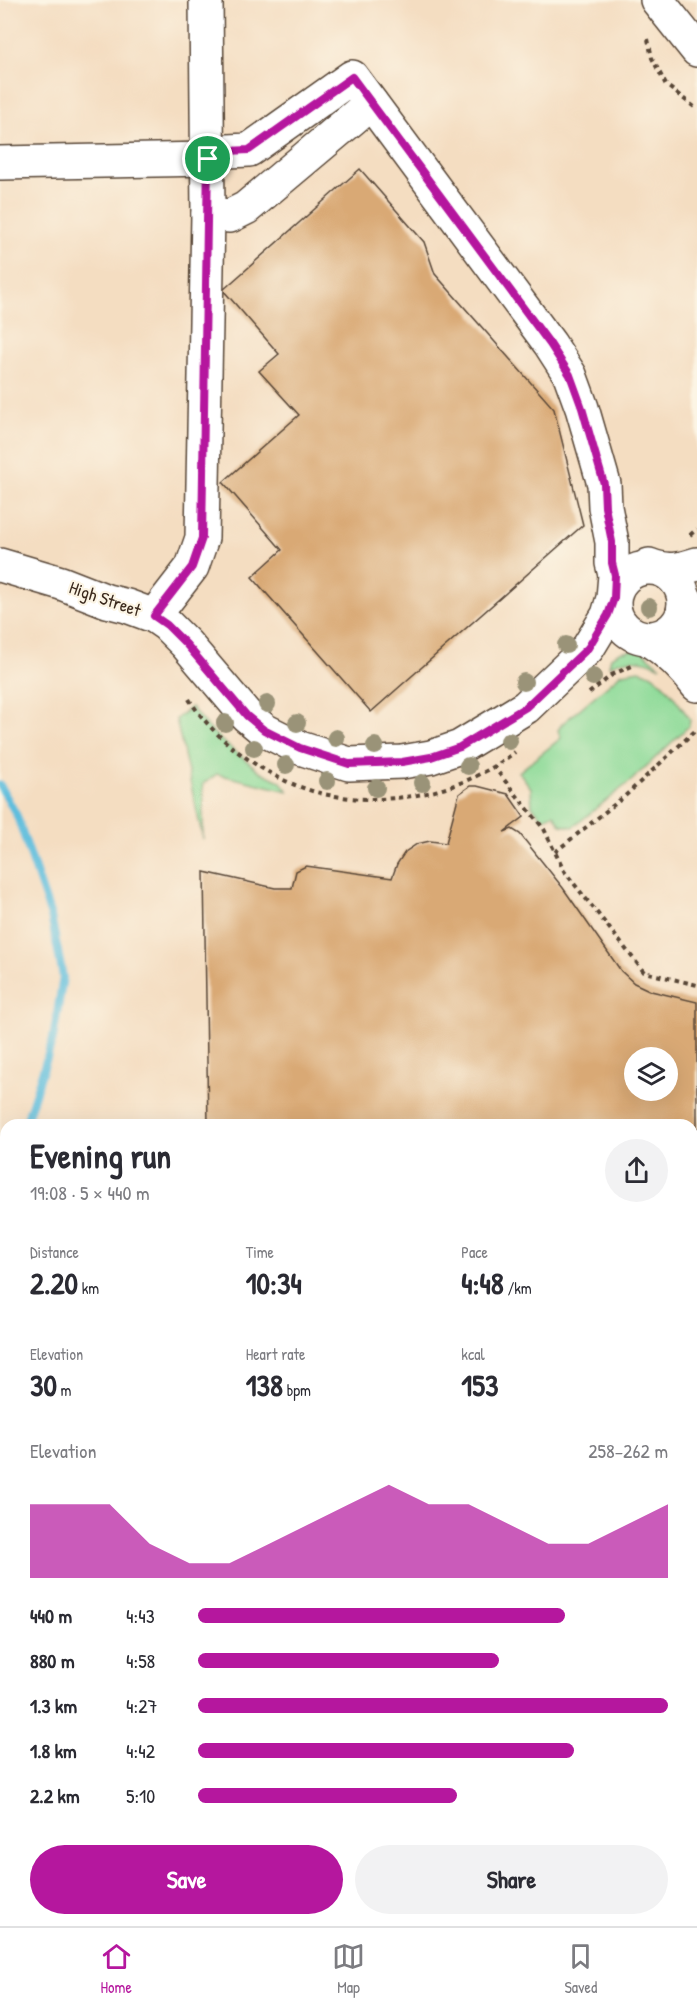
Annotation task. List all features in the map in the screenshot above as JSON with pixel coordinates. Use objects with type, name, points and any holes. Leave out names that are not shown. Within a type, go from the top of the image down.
[{"type":"main road","points":[[154,616],[192,567],[202,538],[208,214],[206,0]]},
{"type":"main road","points":[[657,0],[697,50]]},
{"type":"main road","points":[[0,163],[208,159],[228,151],[249,150],[352,77],[550,344],[570,375],[604,484],[615,575],[614,610],[618,621],[641,647]]},
{"type":"main road","points":[[208,214],[230,216],[246,208],[371,103]]},
{"type":"main road","points":[[604,484],[619,506],[635,553],[649,564],[671,575],[679,584],[684,595],[684,607],[687,610],[687,627],[697,649]]},
{"type":"main road","points":[[614,598],[617,588],[630,572],[650,567],[676,571],[697,564]]},
{"type":"main road","name":"High Street","points":[[0,565],[61,583],[154,616],[186,644],[247,716],[264,730],[300,748],[349,764],[402,762],[431,757],[460,747],[526,707],[588,648],[608,615],[614,598]]},
{"type":"main road","points":[[641,647],[669,633],[681,617],[697,573]]},
{"type":"main road","points":[[588,648],[611,647],[628,642],[641,647],[660,647],[686,670],[697,685]]},
{"type":"path","points":[[652,58],[666,85],[697,109]]},
{"type":"path","points":[[588,648],[612,675],[631,666],[641,647]]},
{"type":"path","points":[[554,852],[626,796],[697,729]]},
{"type":"path","points":[[493,766],[544,830],[564,871],[644,972],[697,985]]},
{"type":"green space","points":[[631,650],[642,651],[661,667],[635,659],[609,666],[611,657]]},
{"type":"green space","points":[[639,670],[655,677],[668,689],[690,719],[689,726],[632,780],[573,827],[561,825],[554,814],[543,818],[532,806],[531,788],[519,772],[561,738],[558,730],[562,724],[622,673]]},
{"type":"green space","points":[[191,707],[222,741],[261,772],[280,781],[288,791],[217,774],[203,784],[203,839],[176,719]]},
{"type":"building","points":[[360,169],[424,242],[435,274],[554,409],[583,525],[371,712],[252,577],[282,550],[223,482],[299,415],[259,371],[279,354],[223,290]]},
{"type":"building","points":[[470,786],[508,794],[524,817],[504,832],[512,829],[520,834],[563,888],[621,971],[634,983],[651,991],[697,1002],[697,1119],[208,1119],[204,872],[275,888],[292,888],[296,871],[306,866],[392,878],[405,852],[417,844],[430,841],[446,843],[459,794]]},
{"type":"waterway","points":[[0,785],[17,816],[51,916],[63,977],[53,1039],[27,1119]]},
{"type":"route","points":[[352,77],[550,344],[570,375],[604,484],[615,575],[614,598],[608,615],[588,648],[526,707],[460,747],[431,757],[402,762],[349,764],[300,748],[264,730],[247,716],[186,644],[154,616],[192,567],[202,538],[208,159],[228,151],[249,150],[352,77]]}]
